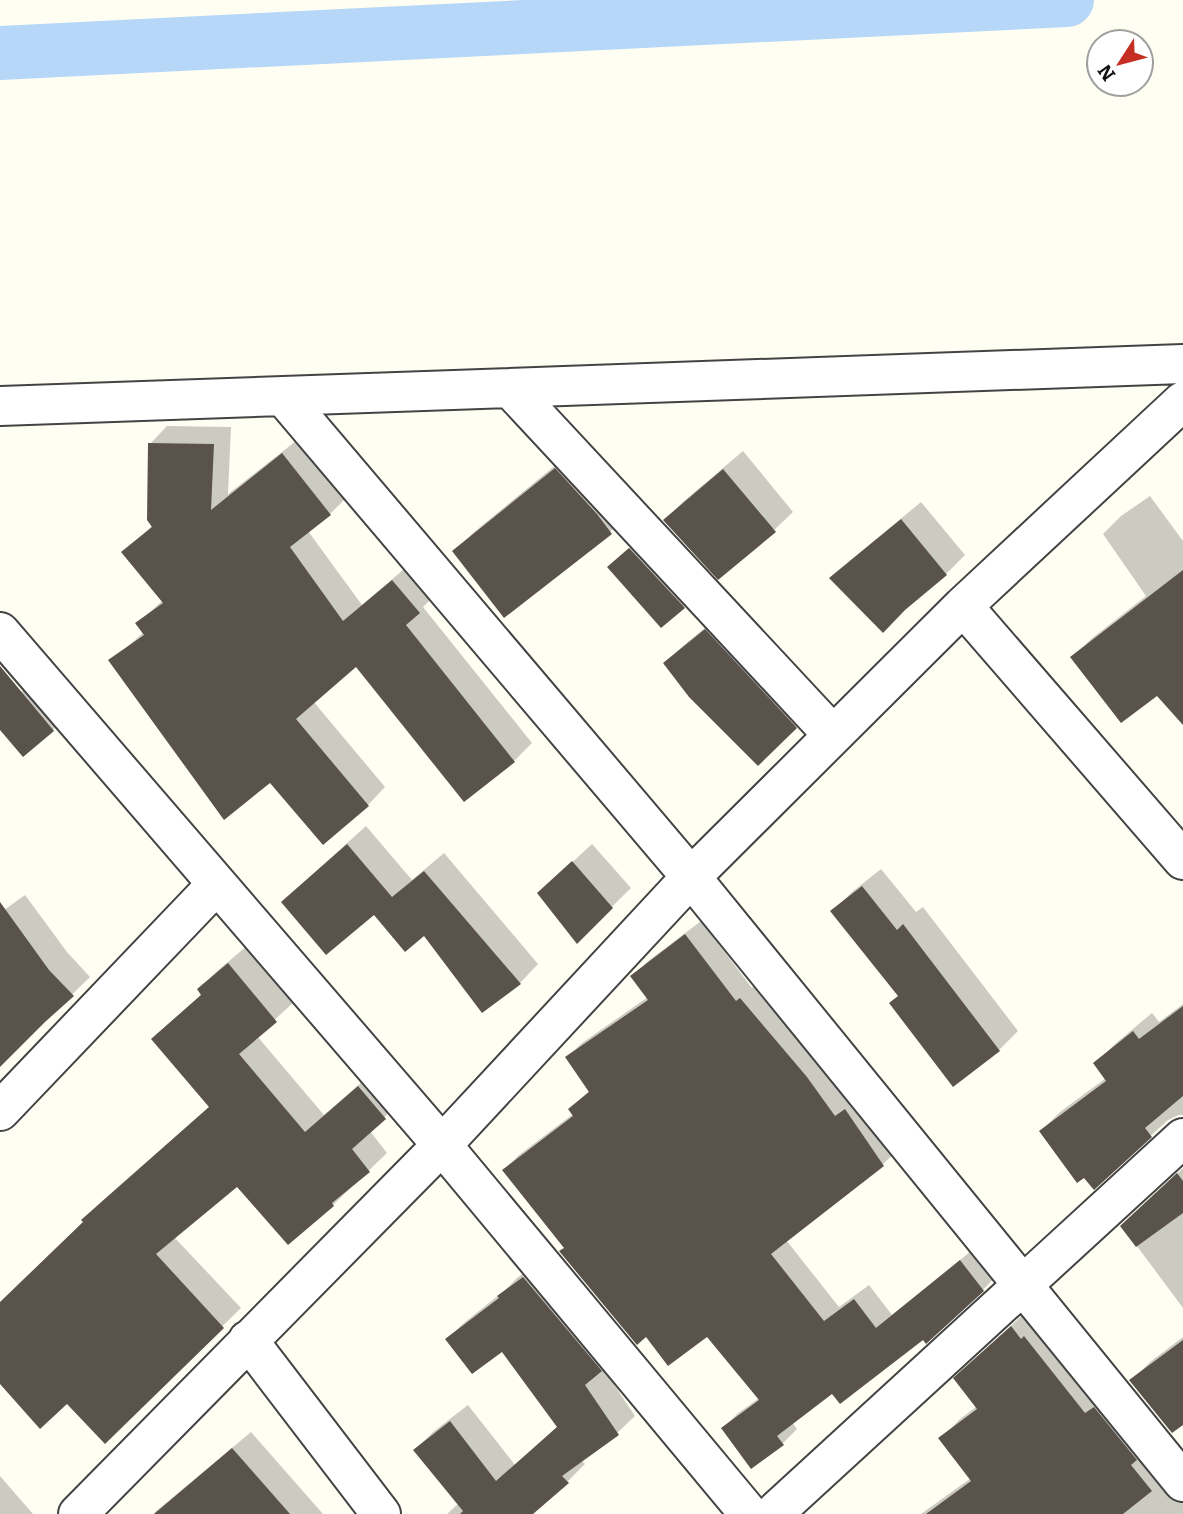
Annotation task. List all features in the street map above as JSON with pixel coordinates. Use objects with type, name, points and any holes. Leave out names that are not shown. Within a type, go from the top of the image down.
[{"type":"street","points":[[0,406],[1183,364]]},
{"type":"street","points":[[510,388],[833,736]]},
{"type":"street","points":[[283,396],[691,877],[1183,1482]]},
{"type":"street","points":[[78,1514],[442,1145],[691,877],[963,606],[1183,401]]},
{"type":"street","points":[[963,606],[1183,860]]},
{"type":"street","points":[[0,632],[442,1145],[748,1514]]},
{"type":"street","points":[[0,1111],[217,884]]},
{"type":"street","points":[[773,1514],[1183,1138]]},
{"type":"street","points":[[248,1340],[381,1514]]},
{"type":"building","points":[[148,443],[214,444],[211,510],[282,453],[331,515],[290,547],[343,621],[392,580],[420,613],[406,625],[515,762],[464,802],[356,667],[296,719],[369,806],[323,845],[270,783],[224,820],[108,660],[144,635],[135,623],[163,603],[121,552],[152,527],[147,520]]},
{"type":"building","points":[[555,468],[612,534],[504,618],[452,551]]},
{"type":"building","points":[[723,469],[776,532],[718,580],[663,520]]},
{"type":"building","points":[[901,519],[947,575],[905,610],[883,633],[829,578]]},
{"type":"building","points":[[629,548],[685,608],[661,628],[607,567]]},
{"type":"building","points":[[1183,570],[1183,725],[1157,696],[1121,723],[1070,657]]},
{"type":"building","points":[[705,629],[797,728],[758,766],[689,697],[663,663]]},
{"type":"building","points":[[0,666],[54,731],[23,757],[0,730]]},
{"type":"building","points":[[347,844],[392,897],[424,871],[521,984],[482,1013],[424,936],[405,952],[374,915],[326,955],[281,902]]},
{"type":"building","points":[[572,861],[613,908],[577,944],[537,893]]},
{"type":"building","points":[[862,886],[897,930],[903,924],[1000,1051],[953,1087],[889,1003],[898,996],[830,911]]},
{"type":"building","points":[[0,902],[49,970],[74,996],[0,1067]]},
{"type":"building","points":[[685,934],[736,1001],[740,998],[807,1077],[835,1116],[845,1109],[884,1166],[771,1254],[824,1321],[854,1299],[876,1328],[960,1260],[984,1291],[926,1344],[923,1340],[840,1404],[832,1394],[777,1436],[784,1445],[751,1469],[721,1428],[759,1400],[707,1337],[668,1366],[646,1337],[637,1345],[559,1251],[564,1248],[502,1170],[573,1116],[568,1109],[589,1092],[565,1057],[648,1000],[630,976]]},
{"type":"building","points":[[228,963],[277,1022],[239,1054],[305,1132],[358,1086],[386,1119],[352,1149],[370,1172],[332,1203],[334,1206],[288,1245],[237,1187],[156,1254],[224,1328],[105,1444],[67,1404],[40,1429],[0,1384],[0,1302],[83,1222],[81,1220],[209,1107],[151,1039],[201,995],[197,989]]},
{"type":"building","points":[[1183,1006],[1183,1096],[1145,1128],[1152,1137],[1094,1190],[1084,1178],[1077,1183],[1039,1131],[1106,1081],[1093,1063],[1133,1031],[1139,1039]]},
{"type":"building","points":[[1177,1173],[1183,1181],[1183,1213],[1136,1247],[1120,1226]]},
{"type":"building","points":[[523,1277],[602,1371],[585,1385],[619,1435],[562,1476],[569,1483],[533,1514],[460,1514],[463,1511],[413,1450],[450,1421],[496,1481],[557,1427],[502,1352],[472,1374],[445,1339]]},
{"type":"building","points":[[1011,1326],[1021,1339],[1024,1336],[1085,1413],[1094,1407],[1137,1460],[1131,1465],[1152,1491],[1123,1514],[926,1514],[971,1481],[938,1438],[977,1409],[953,1378]]},
{"type":"building","points":[[1183,1340],[1183,1425],[1172,1433],[1129,1380]]},
{"type":"building","points":[[232,1448],[290,1514],[154,1514]]},
{"type":"waterway","points":[[0,53],[1067,0]]}]
